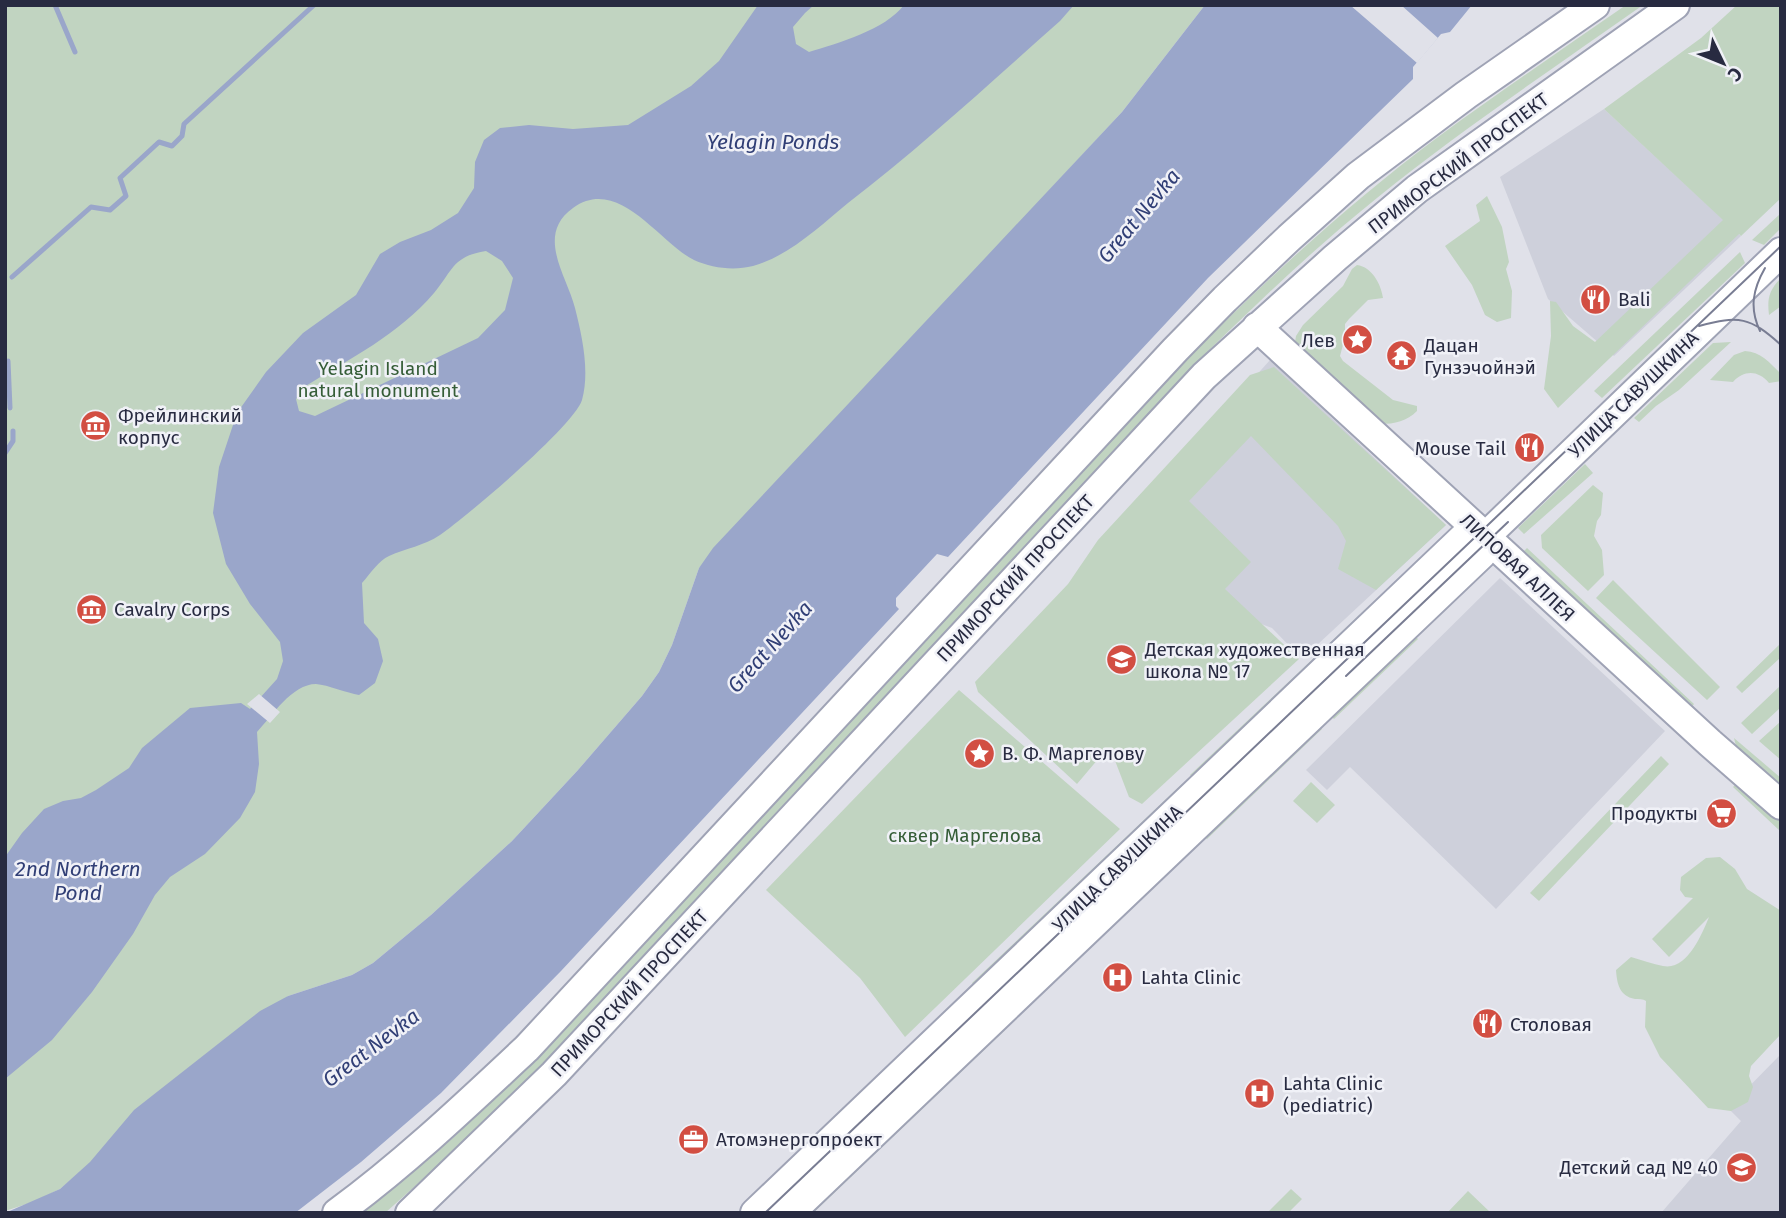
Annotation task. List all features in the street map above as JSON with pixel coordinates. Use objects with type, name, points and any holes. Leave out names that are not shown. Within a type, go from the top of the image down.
[{"type":"main road","name":"ПРИМОРСКИЙ ПРОСПЕКТ","points":[[337,1213],[444,1126],[527,1048],[1175,350],[1289,238],[1359,176],[1425,124],[1595,5]]},
{"type":"main road","name":"ПРИМОРСКИЙ ПРОСПЕКТ","points":[[410,1213],[554,1074],[1204,376],[1417,189],[1675,5]]},
{"type":"main road","name":"УЛИЦА САВУШКИНА","points":[[790,1213],[1482,554],[1485,537],[1781,252]]},
{"type":"main road","name":"ЛИПОВАЯ АЛЛЕЯ","points":[[1257,327],[1781,805]]},
{"type":"main road","name":"УЛИЦА САВУШКИНА","points":[[755,1213],[1465,536],[1485,537]]},
{"type":"shaded area","points":[[1604,109],[1741,236],[1614,356],[1548,299],[1500,177]]},
{"type":"shaded area","points":[[1270,360],[1446,525],[1302,659],[1272,628],[1256,622],[1148,520],[1150,494]]},
{"type":"shaded area","points":[[1500,578],[1665,731],[1496,909],[1350,767],[1327,790],[1306,770]]},
{"type":"shaded area","name":"Детский сад № 40","points":[[1781,1054],[1781,1213],[1661,1213],[1741,1121],[1728,1108]]},
{"type":"green space","name":"Yelagin Island natural monument","points":[[5,5],[1205,5],[1122,112],[699,568],[672,645],[659,672],[642,696],[578,770],[512,841],[431,915],[373,963],[352,975],[288,996],[60,1189],[5,1211]]},
{"type":"green space","points":[[1626,5],[1643,5],[1409,172],[1329,238],[1260,301],[1193,366],[543,1064],[460,1146],[385,1213],[360,1213],[453,1138],[536,1058],[1186,360],[1246,301],[1340,216],[1438,137]]},
{"type":"green space","points":[[1737,5],[1781,5],[1781,198],[1741,236],[1739,234],[1558,408],[1544,389],[1551,336],[1550,301],[1556,302],[1573,326],[1595,342],[1723,220],[1604,109],[1701,38]]},
{"type":"green space","points":[[1487,196],[1502,227],[1509,262],[1506,269],[1512,291],[1511,318],[1497,322],[1485,315],[1472,285],[1445,246],[1480,221],[1476,205]]},
{"type":"green space","points":[[1781,213],[1781,228],[1764,245],[1752,240]]},
{"type":"green space","points":[[1740,252],[1745,263],[1602,398],[1594,391]]},
{"type":"green space","points":[[1357,265],[1367,269],[1375,277],[1383,298],[1368,300],[1345,324],[1340,356],[1393,400],[1417,406],[1417,411],[1396,423],[1380,424],[1295,342],[1303,325],[1343,286]]},
{"type":"green space","points":[[1781,278],[1781,306],[1769,315],[1770,295]]},
{"type":"green space","points":[[1731,342],[1639,422],[1634,418],[1713,343]]},
{"type":"green space","points":[[1745,351],[1756,353],[1769,362],[1781,374],[1781,381],[1769,383],[1751,373],[1742,375],[1733,382],[1710,380],[1734,355]]},
{"type":"green space","points":[[1274,367],[1446,525],[1376,590],[1338,569],[1346,541],[1338,526],[1251,436],[1189,501],[1251,562],[1225,589],[1299,659],[1142,804],[1129,797],[1114,758],[1099,758],[1077,784],[978,692],[975,682],[1068,584],[1098,540],[1250,375]]},
{"type":"green space","points":[[1585,464],[1593,473],[1524,534],[1518,528]]},
{"type":"green space","points":[[1593,485],[1603,493],[1601,515],[1594,536],[1602,550],[1604,575],[1588,591],[1542,548],[1541,535]]},
{"type":"green space","points":[[1527,548],[1694,704],[1690,709],[1522,553]]},
{"type":"green space","points":[[1613,580],[1720,687],[1707,700],[1596,598]]},
{"type":"green space","points":[[1371,604],[1378,612],[1197,783],[1190,775]]},
{"type":"green space","points":[[1410,631],[1418,639],[1334,719],[1326,711]]},
{"type":"green space","points":[[1781,643],[1781,657],[1742,693],[1736,687]]},
{"type":"green space","points":[[1781,685],[1781,707],[1752,734],[1741,723]]},
{"type":"green space","name":"сквер Маргелова","points":[[959,690],[1120,829],[905,1037],[860,978],[766,890]]},
{"type":"green space","points":[[1781,721],[1781,760],[1759,741]]},
{"type":"green space","points":[[1315,722],[1322,729],[1207,839],[1199,831]]},
{"type":"green space","points":[[1734,738],[1781,778],[1781,787],[1737,750]]},
{"type":"green space","points":[[1661,756],[1669,764],[1539,901],[1530,893]]},
{"type":"green space","points":[[1311,782],[1335,805],[1317,823],[1293,801]]},
{"type":"green space","points":[[1737,783],[1781,822],[1781,832],[1733,787]]},
{"type":"green space","points":[[1182,784],[1189,791],[979,990],[972,983]]},
{"type":"green space","points":[[1720,857],[1735,869],[1747,889],[1781,911],[1781,1034],[1751,1066],[1749,1076],[1753,1087],[1748,1102],[1731,1111],[1708,1108],[1660,1057],[1645,1027],[1646,1001],[1622,992],[1616,970],[1631,957],[1672,966],[1686,957],[1698,941],[1709,917],[1669,957],[1652,939],[1693,898],[1685,897],[1680,890],[1681,877],[1706,858]]},
{"type":"green space","points":[[999,1023],[1005,1030],[813,1213],[799,1213]]},
{"type":"green space","points":[[1291,1189],[1302,1199],[1288,1213],[1267,1213]]},
{"type":"green space","points":[[1468,1191],[1491,1213],[1447,1213]]},
{"type":"water","name":"Yelagin Ponds","points":[[758,5],[814,5],[793,27],[796,44],[809,52],[847,40],[873,28],[896,14],[904,5],[1074,5],[1060,21],[902,159],[804,239],[766,261],[738,268],[701,263],[681,252],[638,215],[622,205],[606,200],[590,200],[573,208],[562,219],[556,231],[557,256],[575,308],[585,366],[582,400],[575,413],[518,470],[453,525],[428,542],[385,558],[362,583],[364,623],[378,639],[383,661],[375,683],[359,695],[316,684],[307,685],[283,702],[257,732],[259,764],[255,792],[240,818],[205,854],[170,877],[155,895],[133,934],[92,992],[52,1040],[5,1079],[5,857],[44,809],[63,801],[81,798],[129,768],[142,748],[190,708],[241,703],[250,709],[277,679],[283,661],[280,642],[250,604],[226,564],[213,513],[219,467],[237,413],[266,372],[303,333],[356,295],[380,254],[400,242],[431,230],[458,213],[474,188],[475,162],[484,140],[500,128],[529,125],[573,129],[628,125],[691,86],[719,61]],"holes":[[[486,251],[502,261],[513,278],[505,310],[478,338],[315,416],[299,411],[296,399],[304,387],[373,345],[405,321],[434,293],[460,260]]]},
{"type":"water","name":"Great Nevka","points":[[1205,5],[1472,5],[1450,32],[1441,34],[1413,67],[1413,79],[1208,278],[948,557],[937,554],[896,598],[896,606],[899,609],[561,971],[441,1093],[361,1162],[295,1213],[5,1213],[60,1189],[90,1162],[134,1110],[260,1011],[288,996],[352,975],[373,963],[431,915],[512,841],[578,770],[642,696],[659,672],[672,645],[699,568],[713,548],[1122,112]]},
{"type":"pier","points":[[1350,5],[1401,5],[1438,38],[1417,63]]},
{"type":"pier","points":[[259,694],[280,712],[270,723],[247,704]]},
{"type":"waterway","points":[[55,5],[75,52]]},
{"type":"waterway","points":[[12,277],[91,207],[110,210],[126,196],[120,178],[159,142],[172,146],[182,136],[184,124],[314,5]]},
{"type":"waterway","points":[[8,361],[10,408]]},
{"type":"waterway","points":[[5,453],[13,441],[13,431]]},
{"type":"tram line","points":[[765,1213],[1781,246]]},
{"type":"tram line","points":[[1760,331],[1754,314],[1754,299],[1765,268]]},
{"type":"tram line","points":[[1699,326],[1724,320],[1743,321],[1761,329],[1781,345]]},
{"type":"tram line","points":[[1346,676],[1508,522]]},
{"type":"place","name":"Bali","points":[[1595,299]]},
{"type":"place","name":"Лев","points":[[1358,340]]},
{"type":"place","name":"Дацан Гунзэчойнэй","points":[[1401,356]]},
{"type":"place","name":"Фрейлинский корпус","points":[[95,426]]},
{"type":"place","name":"Mouse Tail","points":[[1529,448]]},
{"type":"place","name":"Cavalry Corps","points":[[91,609]]},
{"type":"place","name":"Детская художественная школа № 17","points":[[1122,660]]},
{"type":"place","name":"В. Ф. Маргелову","points":[[979,753]]},
{"type":"place","name":"Продукты","points":[[1721,813]]},
{"type":"place","name":"Lahta Clinic","points":[[1118,977]]},
{"type":"place","name":"Столовая","points":[[1487,1024]]},
{"type":"place","name":"Lahta Clinic (pediatric)","points":[[1260,1094]]},
{"type":"place","name":"Атомэнергопроект","points":[[693,1139]]},
{"type":"place","name":"Детский сад № 40","points":[[1741,1167]]},
{"type":"water label","name":"2nd Northern Pond","points":[[78,881]]}]
